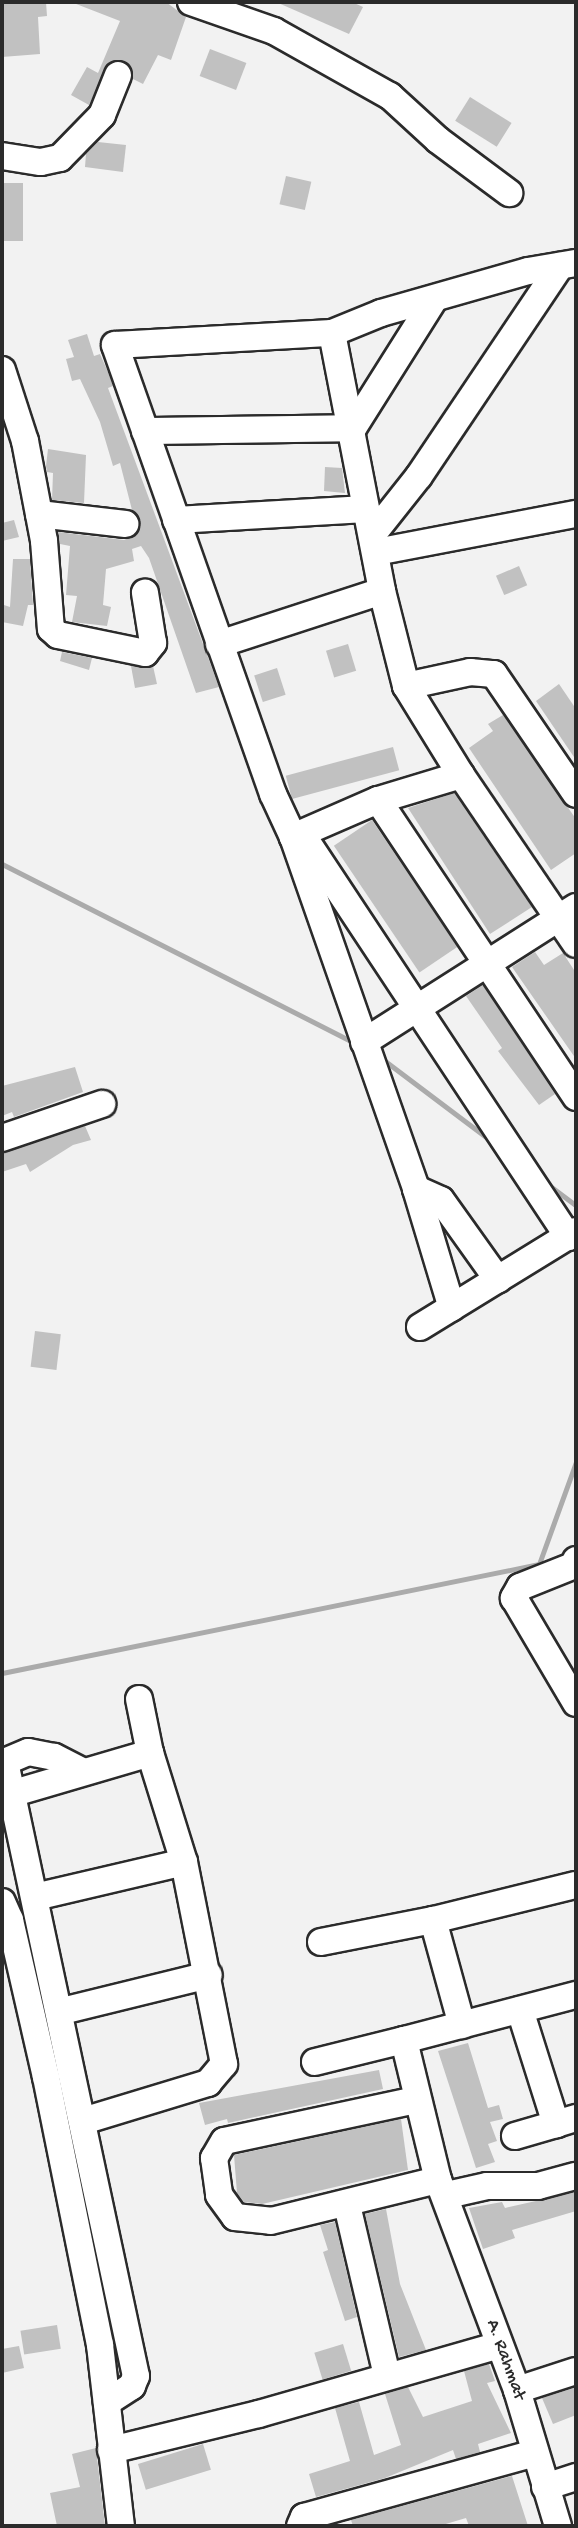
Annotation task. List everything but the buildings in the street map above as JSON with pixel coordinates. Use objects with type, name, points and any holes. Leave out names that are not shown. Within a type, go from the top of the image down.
[{"type":"street","points":[[191,2],[274,31],[390,96],[438,140],[509,193]]},
{"type":"street","points":[[2,156],[41,162],[60,158],[102,115],[118,75]]},
{"type":"street","points":[[452,1308],[416,1189],[297,836],[219,644],[115,345],[332,334],[381,313],[433,301],[528,271],[568,264]]},
{"type":"street","points":[[374,543],[568,264]]},
{"type":"street","points":[[353,428],[433,301]]},
{"type":"street","points":[[332,334],[353,428],[382,591],[407,686],[461,775],[568,912],[576,944]]},
{"type":"street","points":[[2,370],[25,441],[39,514],[54,634],[140,653],[150,651],[153,643],[145,593]]},
{"type":"street","points":[[145,431],[353,428]]},
{"type":"street","points":[[176,520],[366,509]]},
{"type":"street","points":[[39,514],[125,524]]},
{"type":"street","points":[[374,543],[576,514]]},
{"type":"street","points":[[219,644],[382,591]]},
{"type":"street","points":[[407,686],[470,672],[495,674],[576,794]]},
{"type":"street","points":[[297,836],[378,800],[461,775]]},
{"type":"street","points":[[378,800],[576,1097]]},
{"type":"street","points":[[297,836],[517,1161],[572,1234],[420,1327]]},
{"type":"street","points":[[366,1046],[415,1008],[568,912]]},
{"type":"street","points":[[2,1138],[102,1104]]},
{"type":"street","points":[[416,1189],[441,1200],[498,1280]]},
{"type":"street","points":[[576,1563],[520,1587],[514,1598],[576,1703]]},
{"type":"street","points":[[83,2121],[208,2083],[222,2071],[225,2051],[184,1862],[150,1754],[139,1699]]},
{"type":"street","points":[[80,1770],[54,1757],[15,1754],[5,1762],[61,2011],[136,2376],[132,2386],[107,2402]]},
{"type":"street","points":[[14,1793],[80,1770],[150,1754]]},
{"type":"street","points":[[35,1897],[184,1862]]},
{"type":"street","points":[[321,1942],[433,1920],[576,1885]]},
{"type":"street","points":[[2,1902],[10,1920],[49,2090],[100,2345],[121,2526]]},
{"type":"street","points":[[433,1920],[462,2025]]},
{"type":"street","points":[[61,2011],[209,1975]]},
{"type":"street","points":[[315,2062],[576,1996]]},
{"type":"street","points":[[514,2136],[566,2121],[520,2010]]},
{"type":"street","name":"A. Rahmat","points":[[404,2040],[416,2100],[442,2187],[517,2390],[558,2526]]},
{"type":"street","points":[[416,2100],[239,2136],[217,2148],[214,2158],[219,2195],[235,2217],[271,2221],[442,2187],[538,2186],[576,2176]]},
{"type":"street","points":[[347,2205],[387,2376]]},
{"type":"street","points":[[111,2450],[499,2345]]},
{"type":"street","points":[[517,2390],[576,2371]]},
{"type":"street","points":[[300,2526],[303,2517],[535,2453]]},
{"type":"street","points":[[545,2487],[576,2477]]},
{"type":"waterway","points":[[2,864],[355,1043]]},
{"type":"waterway","points":[[381,1058],[491,1141]]},
{"type":"waterway","points":[[546,1183],[576,1206]]},
{"type":"waterway","points":[[2,1673],[539,1564],[576,1462]]}]
